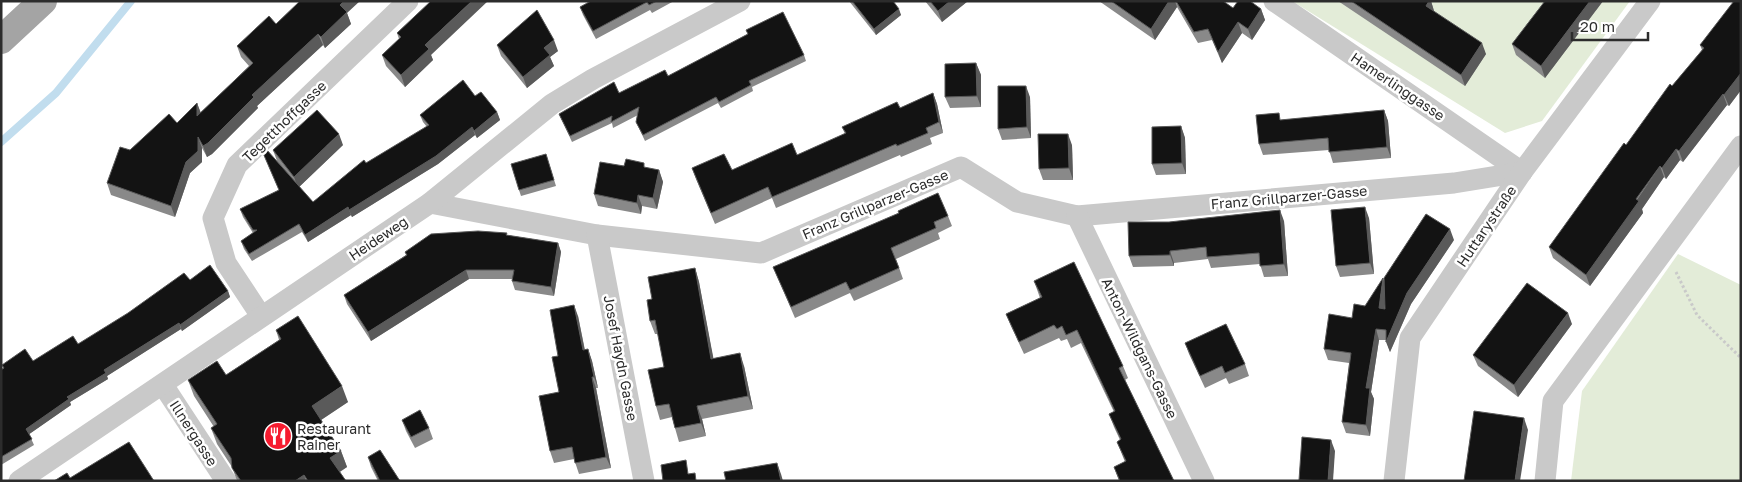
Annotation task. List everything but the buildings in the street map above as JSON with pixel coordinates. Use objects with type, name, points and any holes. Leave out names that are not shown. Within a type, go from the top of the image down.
[{"type":"main road","points":[[1,40],[43,1]]},
{"type":"street","name":"Tegetthoffgasse","points":[[262,316],[226,263],[213,218],[237,165],[408,1]]},
{"type":"street","name":"Heideweg","points":[[19,481],[53,456],[163,385],[430,203],[552,104],[593,79],[740,1]]},
{"type":"street","name":"Hamerlinggasse","points":[[1274,1],[1522,172]]},
{"type":"street","name":"Huttarystraße","points":[[1394,481],[1410,338],[1522,172],[1650,1]]},
{"type":"street","points":[[1545,481],[1553,401],[1741,146]]},
{"type":"street","name":"Franz Grillparzer-Gasse","points":[[430,203],[597,235],[762,253],[961,167],[1017,202],[1077,216],[1454,183],[1522,172]]},
{"type":"street","name":"Anton-Wildgans-Gasse","points":[[1077,216],[1204,481]]},
{"type":"street","name":"Josef Haydn Gasse","points":[[597,235],[644,481]]},
{"type":"street","name":"Illnergasse","points":[[163,385],[226,481]]},
{"type":"path","points":[[1662,253],[1671,262],[1697,314],[1741,358]]},
{"type":"green space","points":[[1292,1],[1630,1],[1542,121],[1505,133]]},
{"type":"green space","points":[[1678,254],[1741,285],[1741,481],[1571,481],[1582,391]]},
{"type":"waterway","points":[[1,142],[56,93],[131,1]]},
{"type":"place","name":"Restaurant Rainer","points":[[278,436]]}]
